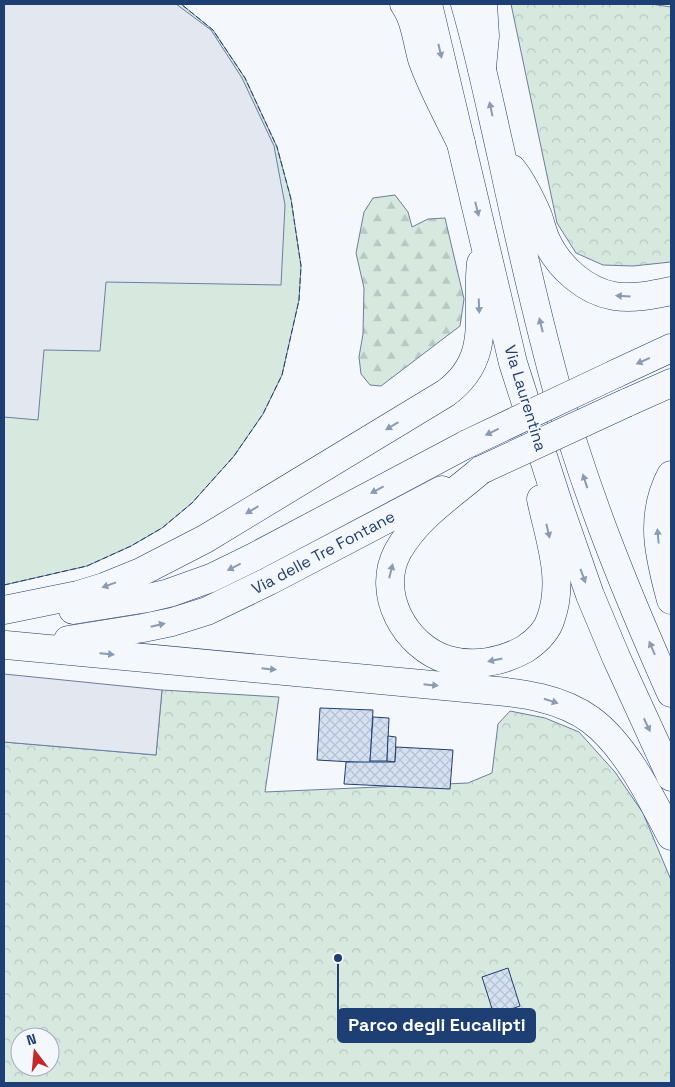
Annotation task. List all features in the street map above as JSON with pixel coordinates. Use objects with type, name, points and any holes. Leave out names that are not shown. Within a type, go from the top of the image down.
[{"type":"main road","points":[[404,4],[412,18],[422,59],[430,79],[461,143]]},
{"type":"main road","name":"Via Laurentina","points":[[428,4],[513,363],[590,595],[671,777]]},
{"type":"main road","name":"Via Laurentina","points":[[465,4],[482,68],[523,252],[555,382],[579,463],[627,591],[671,693]]},
{"type":"main road","points":[[482,68],[485,36],[483,4]]},
{"type":"main road","points":[[501,156],[522,183],[538,217],[548,245],[565,269],[588,285],[612,296],[638,296],[671,291]]},
{"type":"main road","points":[[4,611],[78,595],[141,572],[205,538],[422,409],[457,385],[470,367],[479,342],[479,287],[484,240]]},
{"type":"main road","name":"Via delle Tre Fontane","points":[[4,611],[53,612],[89,609],[148,598],[189,587],[245,561],[467,444],[671,348]]},
{"type":"main road","points":[[481,470],[433,509],[412,532],[396,554],[389,581],[390,595],[394,607],[408,632],[430,652],[457,662],[476,663],[497,660],[513,655],[528,647],[544,633],[548,626],[556,598],[557,577],[554,558],[513,363]]},
{"type":"main road","name":"Via delle Tre Fontane","points":[[5,645],[57,641],[119,632],[172,622],[207,611],[269,581],[481,470],[671,383]]},
{"type":"main road","points":[[671,475],[658,510],[657,526],[660,556],[671,600]]},
{"type":"main road","points":[[5,645],[521,693],[544,699],[574,710],[601,728],[618,748],[635,773],[671,836]]},
{"type":"green space","points":[[4,4],[181,4],[213,30],[245,78],[277,147],[291,199],[301,266],[299,300],[282,375],[263,414],[234,456],[192,503],[162,528],[131,546],[87,566],[4,585]]},
{"type":"green space","points":[[511,4],[651,4],[671,7],[671,262],[633,266],[603,265],[576,253],[557,223]]},
{"type":"green space","points":[[395,195],[408,212],[412,227],[428,219],[445,218],[464,299],[460,326],[381,386],[370,385],[361,374],[359,357],[363,334],[364,288],[356,253],[364,212],[373,198]]},
{"type":"green space","points":[[162,690],[279,697],[265,792],[468,783],[492,773],[498,724],[510,711],[545,718],[579,732],[615,772],[643,813],[671,880],[671,1083],[4,1083],[4,742],[156,755]]},
{"type":"shaded area","points":[[4,4],[176,4],[211,30],[242,78],[274,146],[285,205],[281,285],[106,282],[100,351],[44,350],[38,420],[4,417]]},
{"type":"shaded area","points":[[4,674],[162,690],[156,755],[4,742]]},
{"type":"building","points":[[320,708],[373,710],[370,763],[317,760]]},
{"type":"building","points":[[373,717],[389,718],[387,761],[370,761]]},
{"type":"building","points":[[388,736],[396,737],[395,762],[387,761]]},
{"type":"building","points":[[396,747],[453,750],[450,789],[344,784],[346,762],[395,762]]},
{"type":"building","points":[[508,968],[520,1006],[494,1015],[482,977]]},
{"type":"fence","points":[[4,585],[87,566],[131,546],[162,528],[192,503],[234,456],[263,414],[282,375],[299,300],[301,266],[291,199],[277,147],[245,78],[213,30],[181,4]]},
{"type":"place","name":"Parco degli Eucalipti","points":[[338,958]]}]
